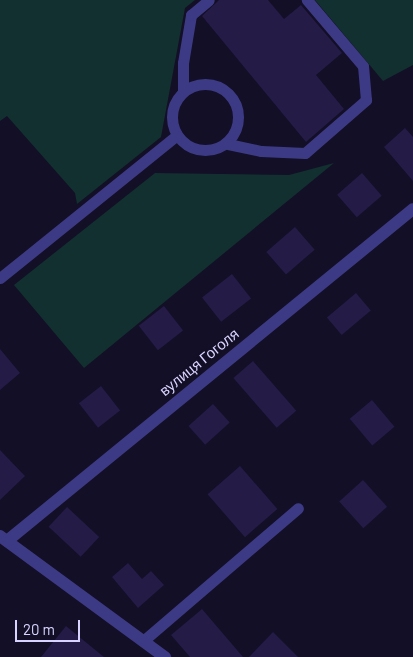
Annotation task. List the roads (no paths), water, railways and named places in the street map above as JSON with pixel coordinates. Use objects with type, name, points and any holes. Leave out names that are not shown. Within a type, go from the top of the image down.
[{"type":"street","name":"вулиця Гоголя","points":[[4,539],[413,209]]},
{"type":"street","points":[[4,539],[165,657]]},
{"type":"lane","points":[[183,90],[193,84],[208,82],[223,90],[239,117],[237,130],[228,144],[212,151],[195,149],[176,136],[171,113],[183,90],[183,63],[191,15],[210,0]]},
{"type":"lane","points":[[228,144],[261,151],[304,153],[366,100],[363,66],[307,0]]},
{"type":"lane","points":[[0,278],[176,136]]},
{"type":"lane","points":[[143,641],[298,508]]}]
